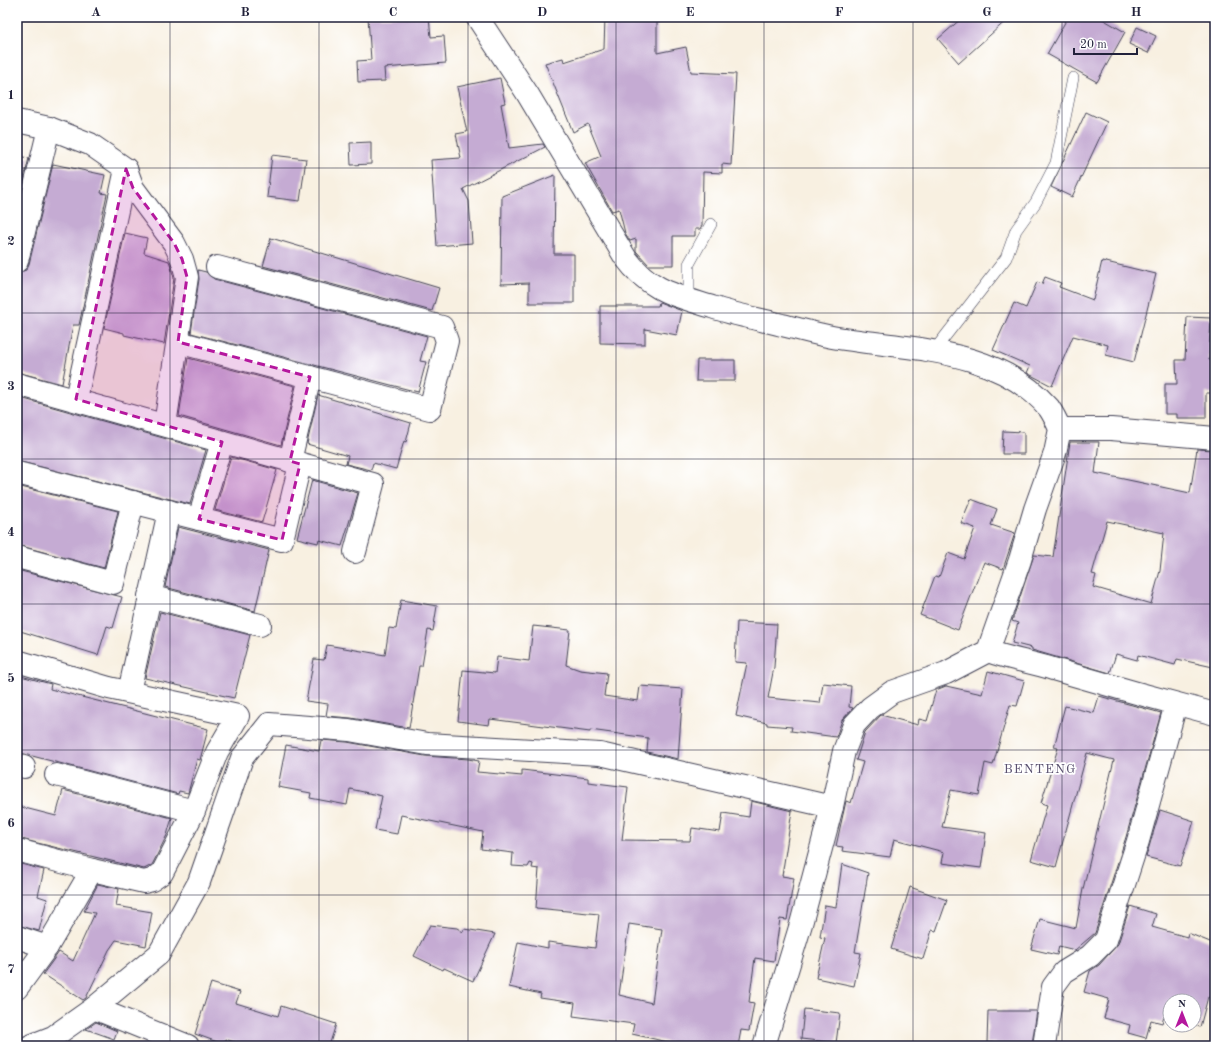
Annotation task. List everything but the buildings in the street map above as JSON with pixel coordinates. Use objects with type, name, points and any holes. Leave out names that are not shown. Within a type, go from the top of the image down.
[{"type":"street","points":[[477,17],[527,93],[625,257],[636,272],[650,283],[689,300],[723,311],[831,337],[933,352],[973,360],[999,369],[1019,382],[1049,408],[1060,429],[1055,453],[988,651],[946,673],[892,692],[870,708],[854,726],[844,751],[832,807],[801,924],[764,1046]]},
{"type":"street","points":[[17,121],[49,128],[90,144],[126,169],[133,188],[174,243],[182,259],[187,277],[165,425]]},
{"type":"street","points":[[17,261],[49,128]]},
{"type":"street","points":[[76,399],[126,169]]},
{"type":"street","points":[[178,342],[430,410],[447,341],[442,327],[217,267]]},
{"type":"street","points":[[17,473],[282,540],[310,377]]},
{"type":"street","points":[[17,384],[76,399],[373,484],[355,552]]},
{"type":"street","points":[[1060,429],[1111,429],[1215,438]]},
{"type":"street","points":[[199,519],[222,442]]},
{"type":"street","points":[[17,557],[113,583],[133,502]]},
{"type":"street","points":[[129,692],[169,511]]},
{"type":"street","points":[[149,596],[260,625]]},
{"type":"street","points":[[988,651],[1004,657],[1215,714]]},
{"type":"street","points":[[17,662],[129,692],[238,716],[217,752],[194,811],[162,873],[152,880],[144,882],[135,881],[17,850]]},
{"type":"street","points":[[1044,1046],[1053,987],[1064,972],[1090,956],[1106,940],[1138,841],[1176,704]]},
{"type":"street","points":[[30,1046],[53,1036],[94,1008],[159,954],[199,882],[242,758],[269,724],[349,730],[427,744],[600,754],[832,807]]},
{"type":"street","points":[[56,775],[194,811]]},
{"type":"street","points":[[17,988],[47,947],[92,870]]},
{"type":"street","points":[[17,937],[47,947]]},
{"type":"street","points":[[94,1008],[188,1046]]},
{"type":"lane","points":[[933,352],[1006,258],[1016,230],[1036,202],[1056,163],[1073,78]]},
{"type":"lane","points":[[689,300],[689,264],[711,224]]},
{"type":"highlighted area","points":[[126,169],[133,188],[174,243],[182,259],[187,277],[178,342],[310,377],[290,461],[300,464],[282,540],[199,519],[222,442],[76,399]]},
{"type":"district","name":"BENTENG","points":[[1040,769]]}]
